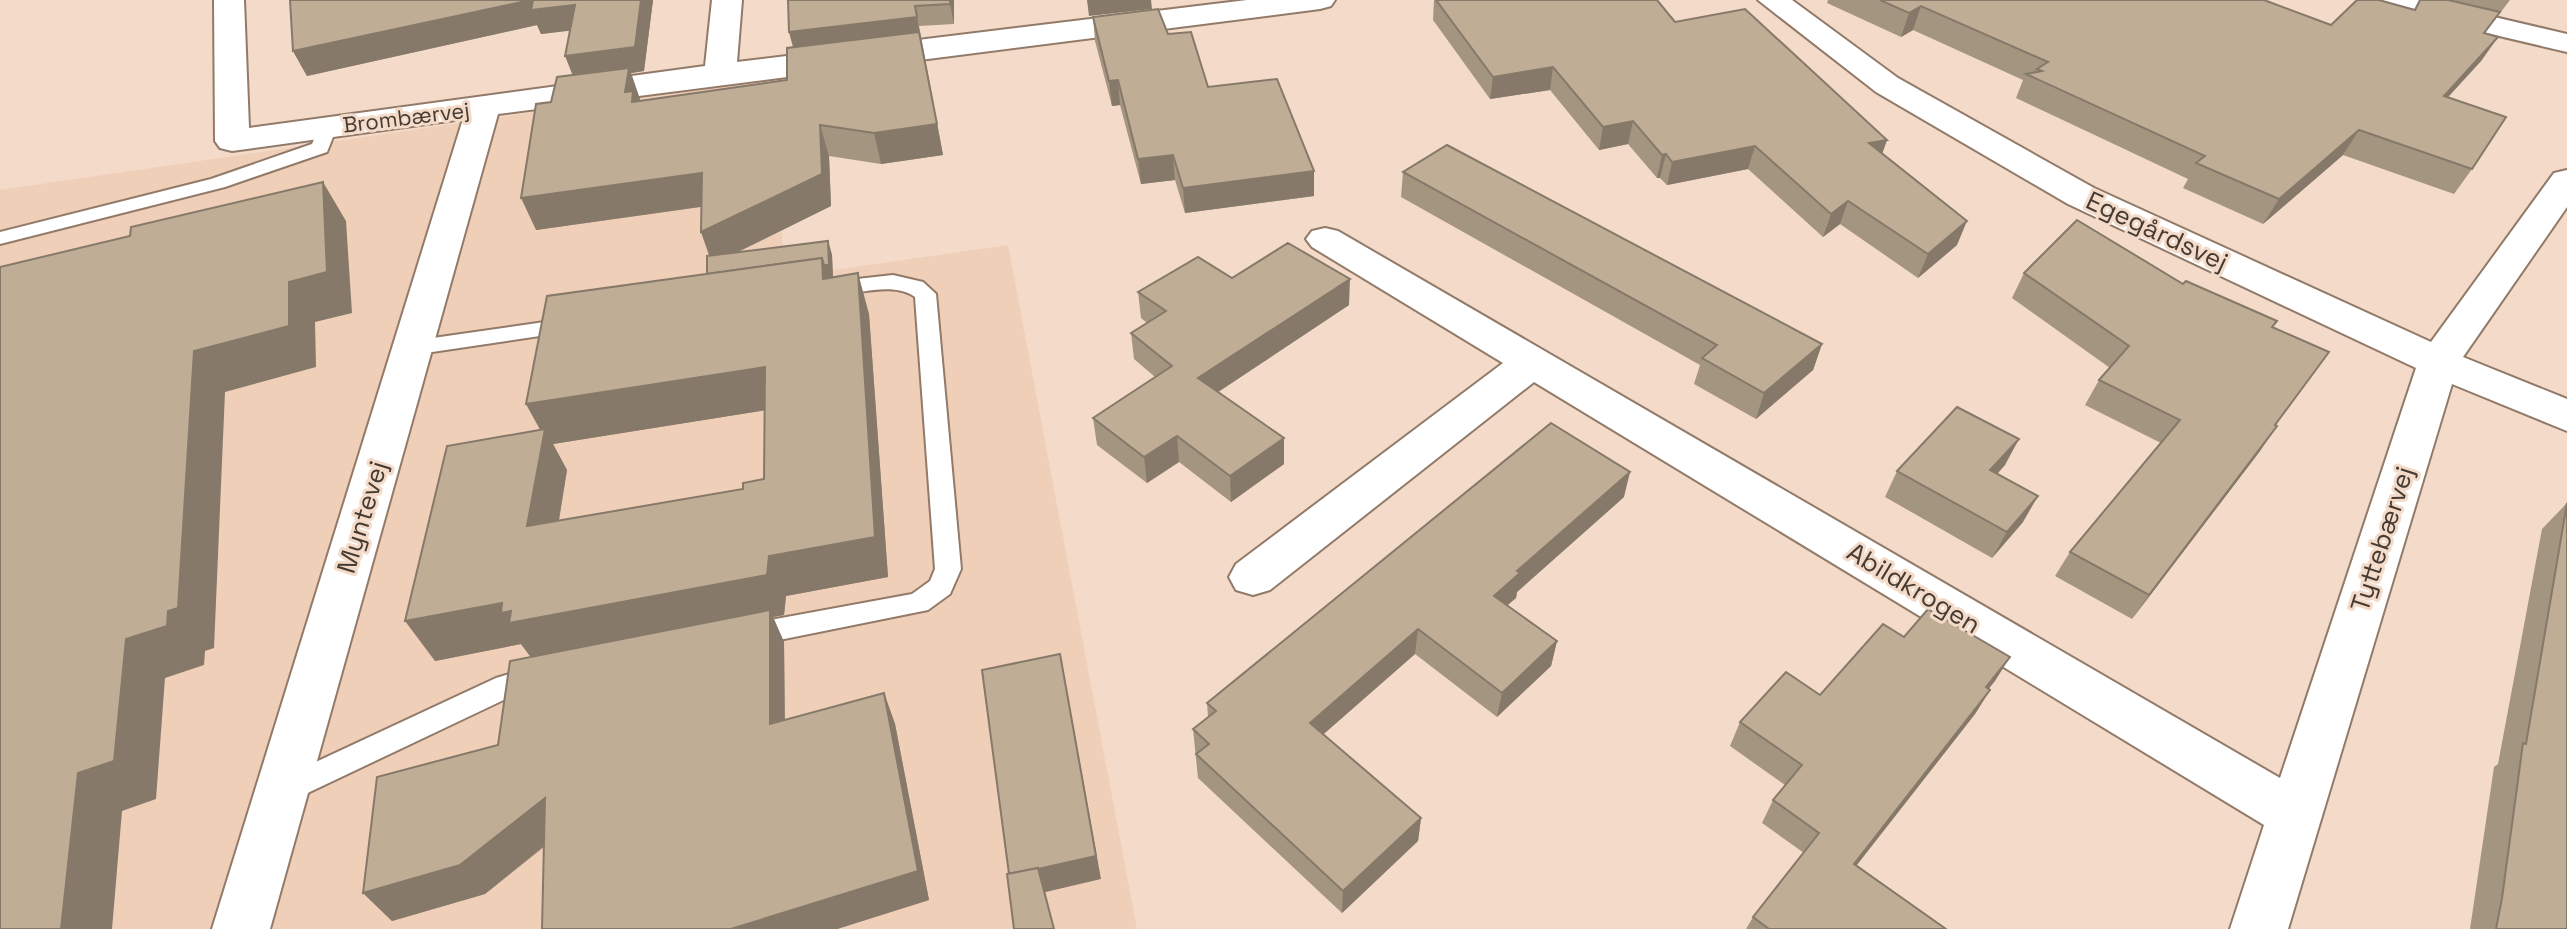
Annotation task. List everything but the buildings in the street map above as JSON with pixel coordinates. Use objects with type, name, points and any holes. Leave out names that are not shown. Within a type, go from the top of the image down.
[{"type":"street","name":"Brombærvej","points":[[229,0],[232,141],[1208,6],[1320,0]]},
{"type":"street","points":[[720,74],[727,0]]},
{"type":"street","name":"Egegårdsvej","points":[[1773,0],[1887,85],[2081,196],[2438,362],[2567,416]]},
{"type":"street","points":[[2383,0],[2567,43]]},
{"type":"street","name":"Myntevej","points":[[241,929],[484,106]]},
{"type":"street","name":"Tyttebærvej","points":[[2259,929],[2438,362],[2567,181]]},
{"type":"street","name":"Abildkrogen","points":[[1325,239],[2295,815]]},
{"type":"street","points":[[1253,577],[1533,361]]},
{"type":"lane","points":[[0,238],[218,183],[320,148],[328,127]]},
{"type":"lane","points":[[732,638],[919,603],[941,587],[948,569],[925,294],[916,285],[894,280],[801,293]]},
{"type":"lane","points":[[412,348],[599,322]]},
{"type":"lane","points":[[280,792],[506,686],[561,671]]},
{"type":"shaded area","points":[[770,78],[785,277],[1008,245],[1137,929],[0,929],[0,190]]}]
